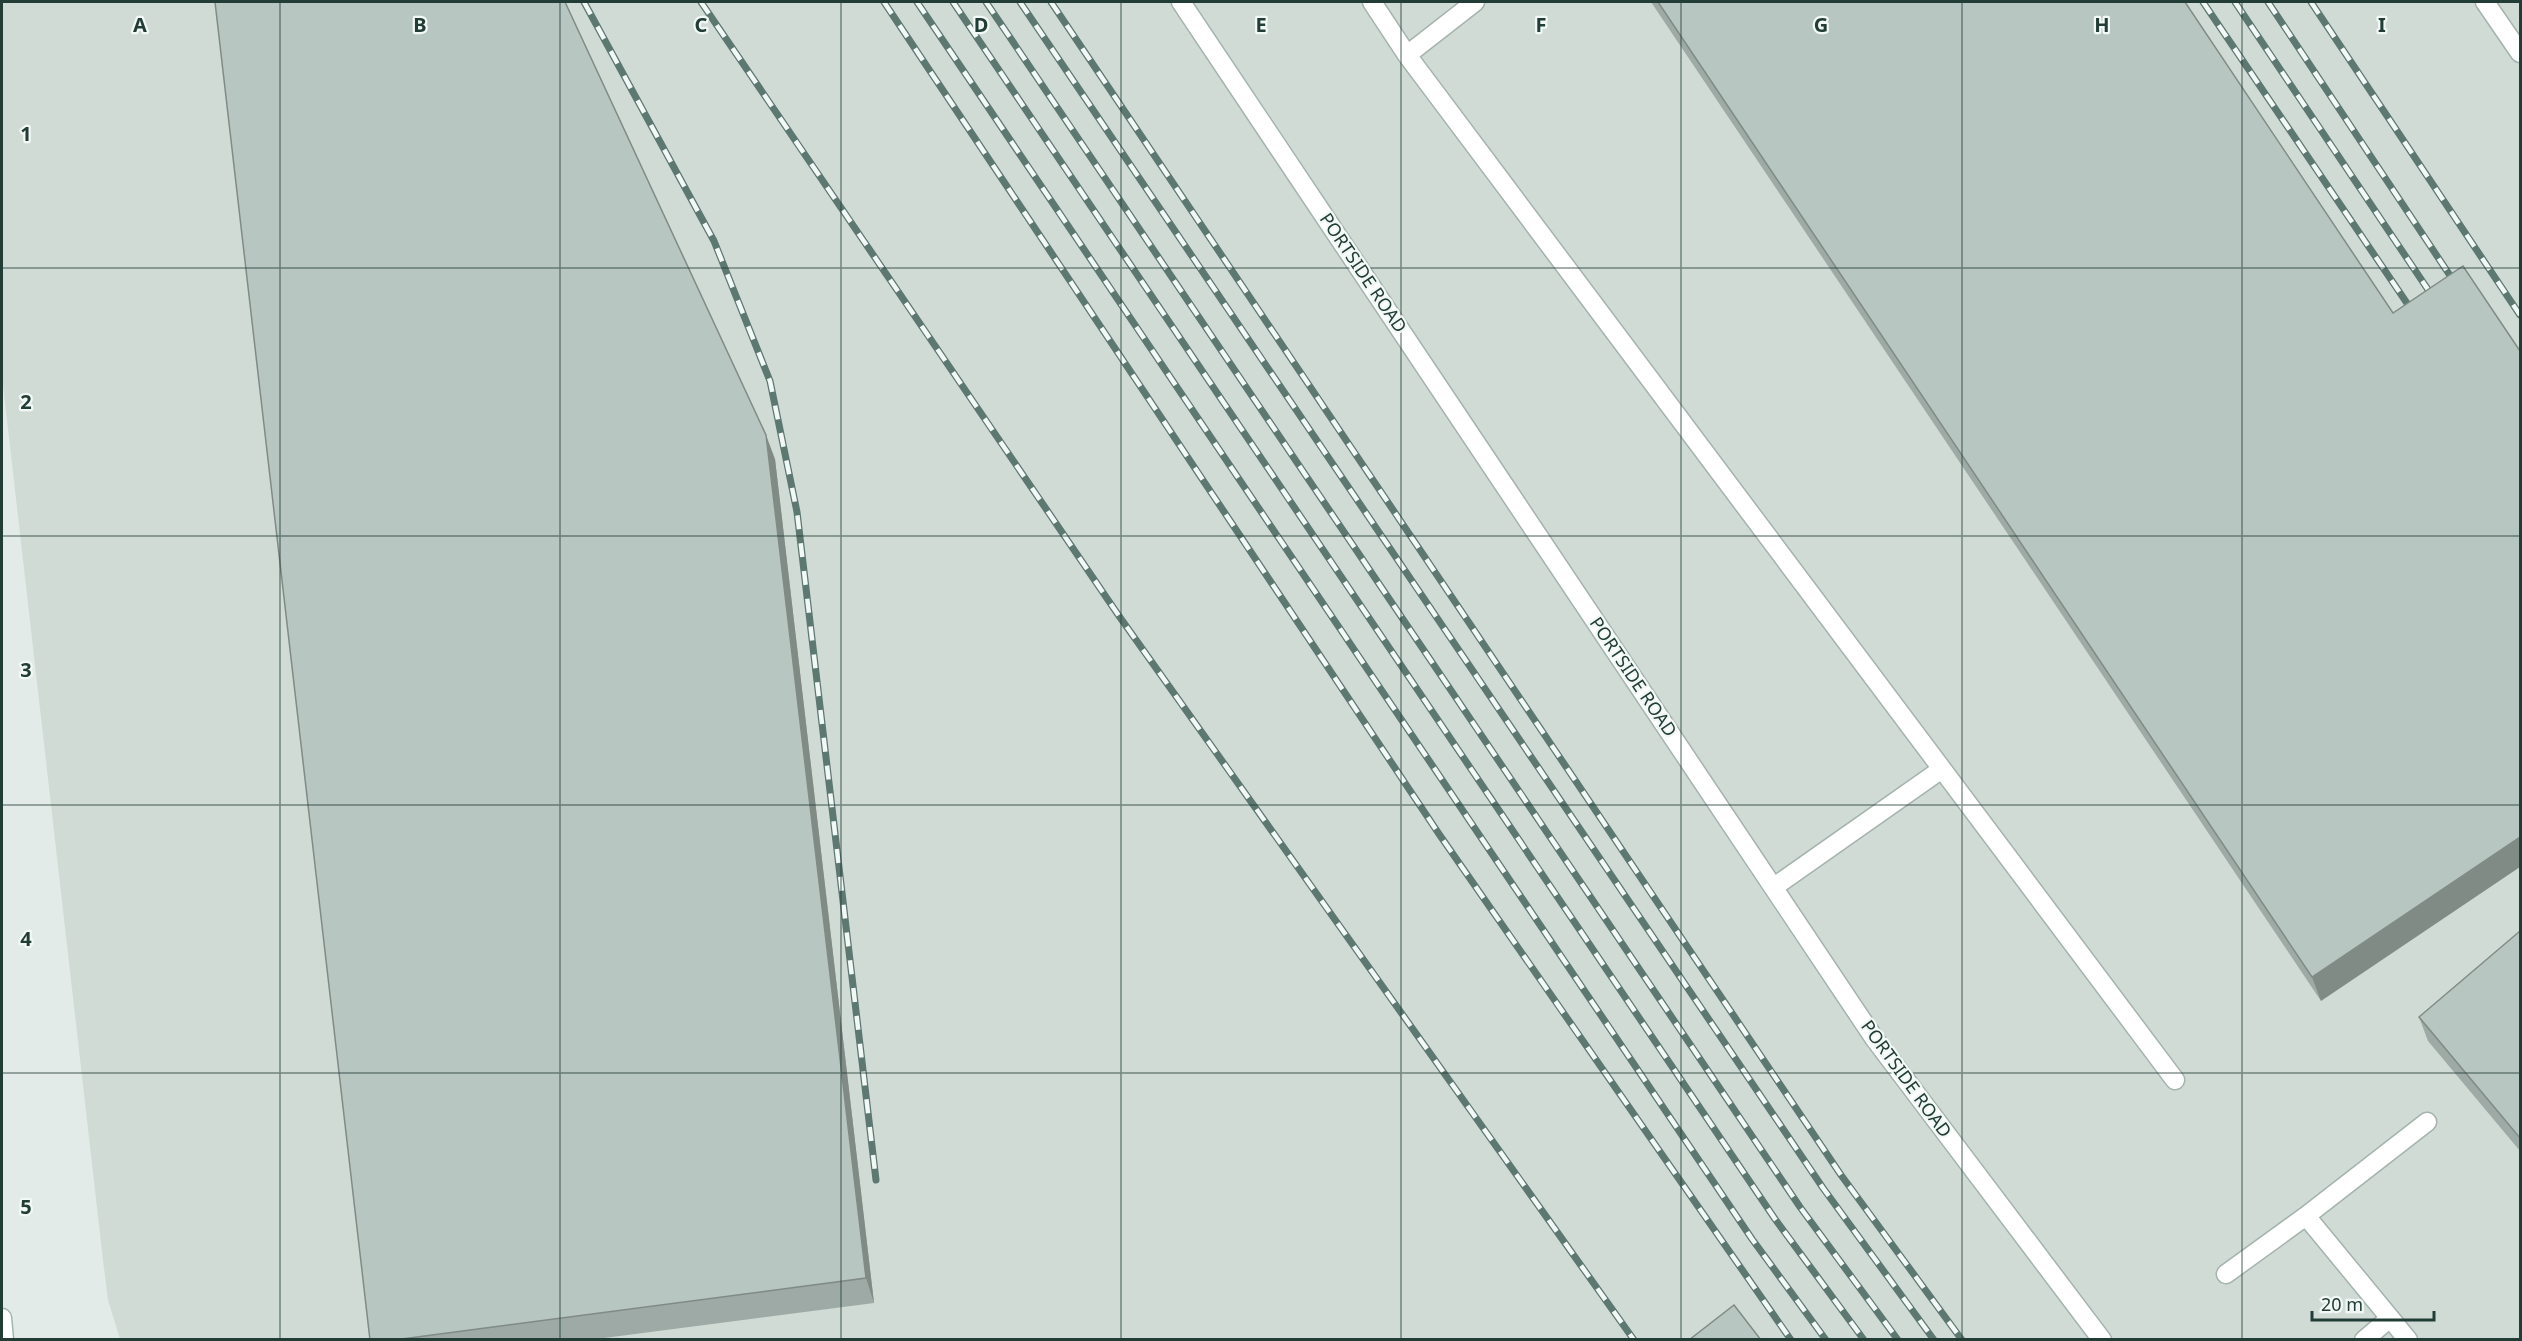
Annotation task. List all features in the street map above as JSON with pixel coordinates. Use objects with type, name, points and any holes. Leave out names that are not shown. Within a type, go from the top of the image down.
[{"type":"street","name":"PORTSIDE ROAD","points":[[1181,2],[1874,1038],[2102,1340]]},
{"type":"street","points":[[1372,2],[1407,55],[2175,1080]]},
{"type":"street","points":[[1407,55],[1475,2]]},
{"type":"street","points":[[2486,2],[2520,53]]},
{"type":"street","points":[[1774,888],[1942,769]]},
{"type":"street","points":[[2226,1274],[2306,1216],[2427,1122]]},
{"type":"street","points":[[2306,1216],[2408,1340]]},
{"type":"street","points":[[2,1318],[4,1340]]},
{"type":"street","points":[[2364,1340],[2390,1318]]},
{"type":"shaded area","points":[[2,2],[2520,2],[2520,1339],[120,1339],[108,1300],[103,1260],[2,376]]},
{"type":"building","points":[[215,2],[565,2],[766,435],[866,1278],[394,1340],[370,1340]]},
{"type":"building","points":[[1658,2],[2185,2],[2393,313],[2463,266],[2520,351],[2520,837],[2312,977]]},
{"type":"building","points":[[2520,931],[2520,1138],[2419,1017]]},
{"type":"building","points":[[1734,1305],[1761,1340],[1689,1340]]},
{"type":"railway","points":[[584,2],[714,241],[770,381],[797,512],[876,1180]]},
{"type":"railway","points":[[701,2],[1119,616],[1634,1340]]},
{"type":"railway","points":[[884,2],[1439,834],[1791,1340]]},
{"type":"railway","points":[[917,2],[1752,1239],[1826,1340]]},
{"type":"railway","points":[[953,2],[1775,1219],[1864,1340]]},
{"type":"railway","points":[[986,2],[1800,1207],[1898,1340]]},
{"type":"railway","points":[[1020,2],[1823,1188],[1934,1340]]},
{"type":"railway","points":[[1051,2],[1841,1175],[1962,1340]]},
{"type":"railway","points":[[2203,2],[2415,315]]},
{"type":"railway","points":[[2235,2],[2437,303]]},
{"type":"railway","points":[[2268,2],[2457,286]]},
{"type":"railway","points":[[2311,2],[2520,315]]}]
